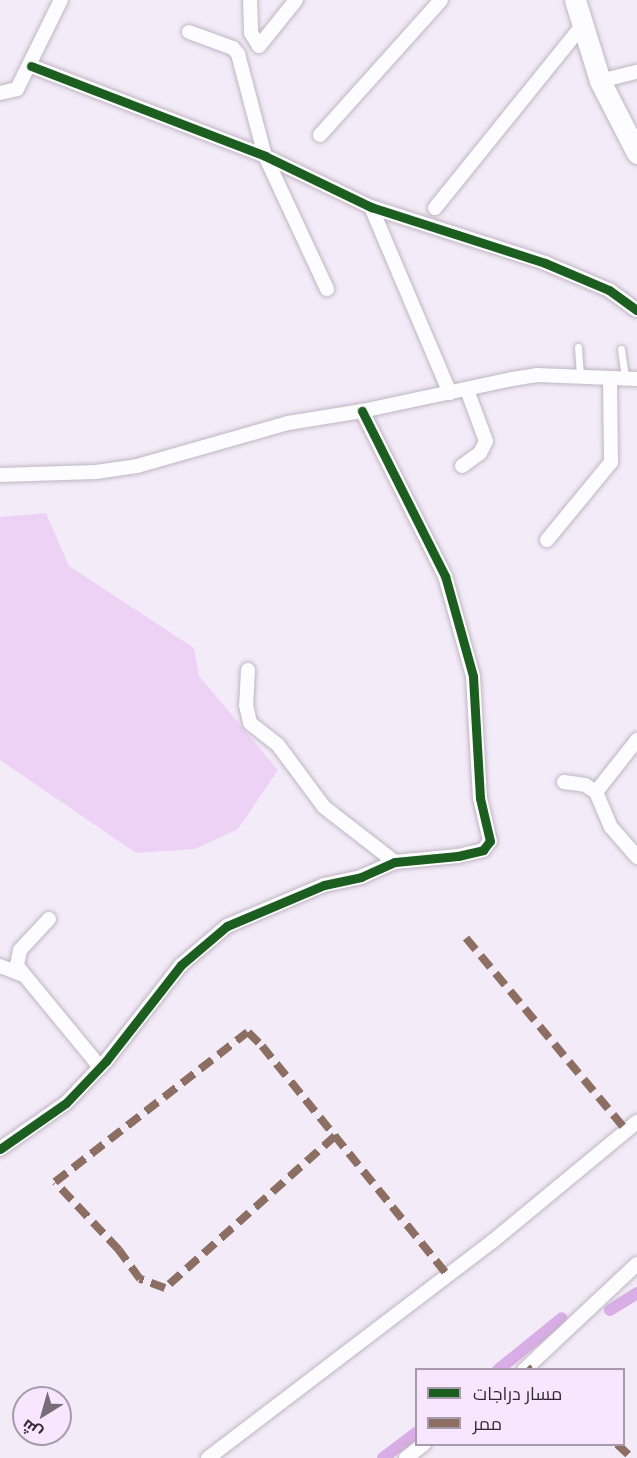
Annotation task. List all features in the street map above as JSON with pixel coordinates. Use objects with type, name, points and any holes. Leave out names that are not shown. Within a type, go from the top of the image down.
[{"type":"main road","points":[[575,0],[581,27],[600,81],[637,153]]},
{"type":"street","points":[[0,93],[17,89],[31,66],[61,0]]},
{"type":"street","points":[[250,0],[251,33],[259,46],[296,0]]},
{"type":"street","points":[[320,135],[441,0]]},
{"type":"street","points":[[435,207],[581,27]]},
{"type":"street","points":[[189,32],[233,48],[238,54],[265,156],[327,289]]},
{"type":"street","points":[[31,66],[265,156],[371,207],[545,263],[609,290],[637,310]]},
{"type":"street","points":[[600,81],[637,72]]},
{"type":"street","points":[[371,207],[450,393]]},
{"type":"street","points":[[0,475],[96,472],[137,466],[288,423],[362,411],[537,375],[580,379],[631,379]]},
{"type":"street","points":[[547,540],[611,462],[610,379]]},
{"type":"street","points":[[462,466],[480,453],[486,441],[467,390]]},
{"type":"street","points":[[0,1149],[66,1103],[100,1067],[182,965],[220,930],[264,908],[395,862],[441,860],[483,850],[490,842],[480,798],[474,676],[446,576],[362,411]]},
{"type":"street","points":[[248,670],[246,705],[250,723],[278,745],[324,807],[395,862]]},
{"type":"street","points":[[596,792],[637,740]]},
{"type":"street","points":[[564,782],[585,785],[596,792],[618,837],[637,857]]},
{"type":"street","points":[[49,919],[17,954],[16,962],[23,975],[100,1067]]},
{"type":"street","points":[[0,966],[23,975]]},
{"type":"street","points":[[208,1458],[493,1241],[637,1122]]},
{"type":"street","points":[[526,1368],[637,1264]]},
{"type":"street","points":[[406,1458],[421,1446]]},
{"type":"lane","points":[[578,347],[580,379]]},
{"type":"lane","points":[[621,349],[631,379]]},
{"type":"shaded area","points":[[46,513],[69,566],[194,648],[199,676],[278,770],[238,829],[195,849],[136,853],[0,760],[0,517]]},
{"type":"waterway","points":[[610,1310],[637,1293]]},
{"type":"waterway","points":[[500,1368],[562,1318]]},
{"type":"waterway","points":[[383,1458],[415,1434]]},
{"type":"marked path","points":[[466,938],[627,1131]]},
{"type":"marked path","points":[[335,1136],[165,1288],[140,1279],[119,1250],[55,1182],[248,1032],[262,1046],[448,1276]]},
{"type":"marked path","points":[[619,1446],[632,1458]]},
{"type":"cycle path","points":[[31,66],[265,156],[371,207],[545,263],[609,290],[637,310]]},
{"type":"cycle path","points":[[0,1149],[66,1103],[106,1061],[181,965],[227,926],[324,885],[361,877],[395,862],[458,856],[483,850],[490,841],[480,798],[473,676],[445,576],[362,411]]}]
